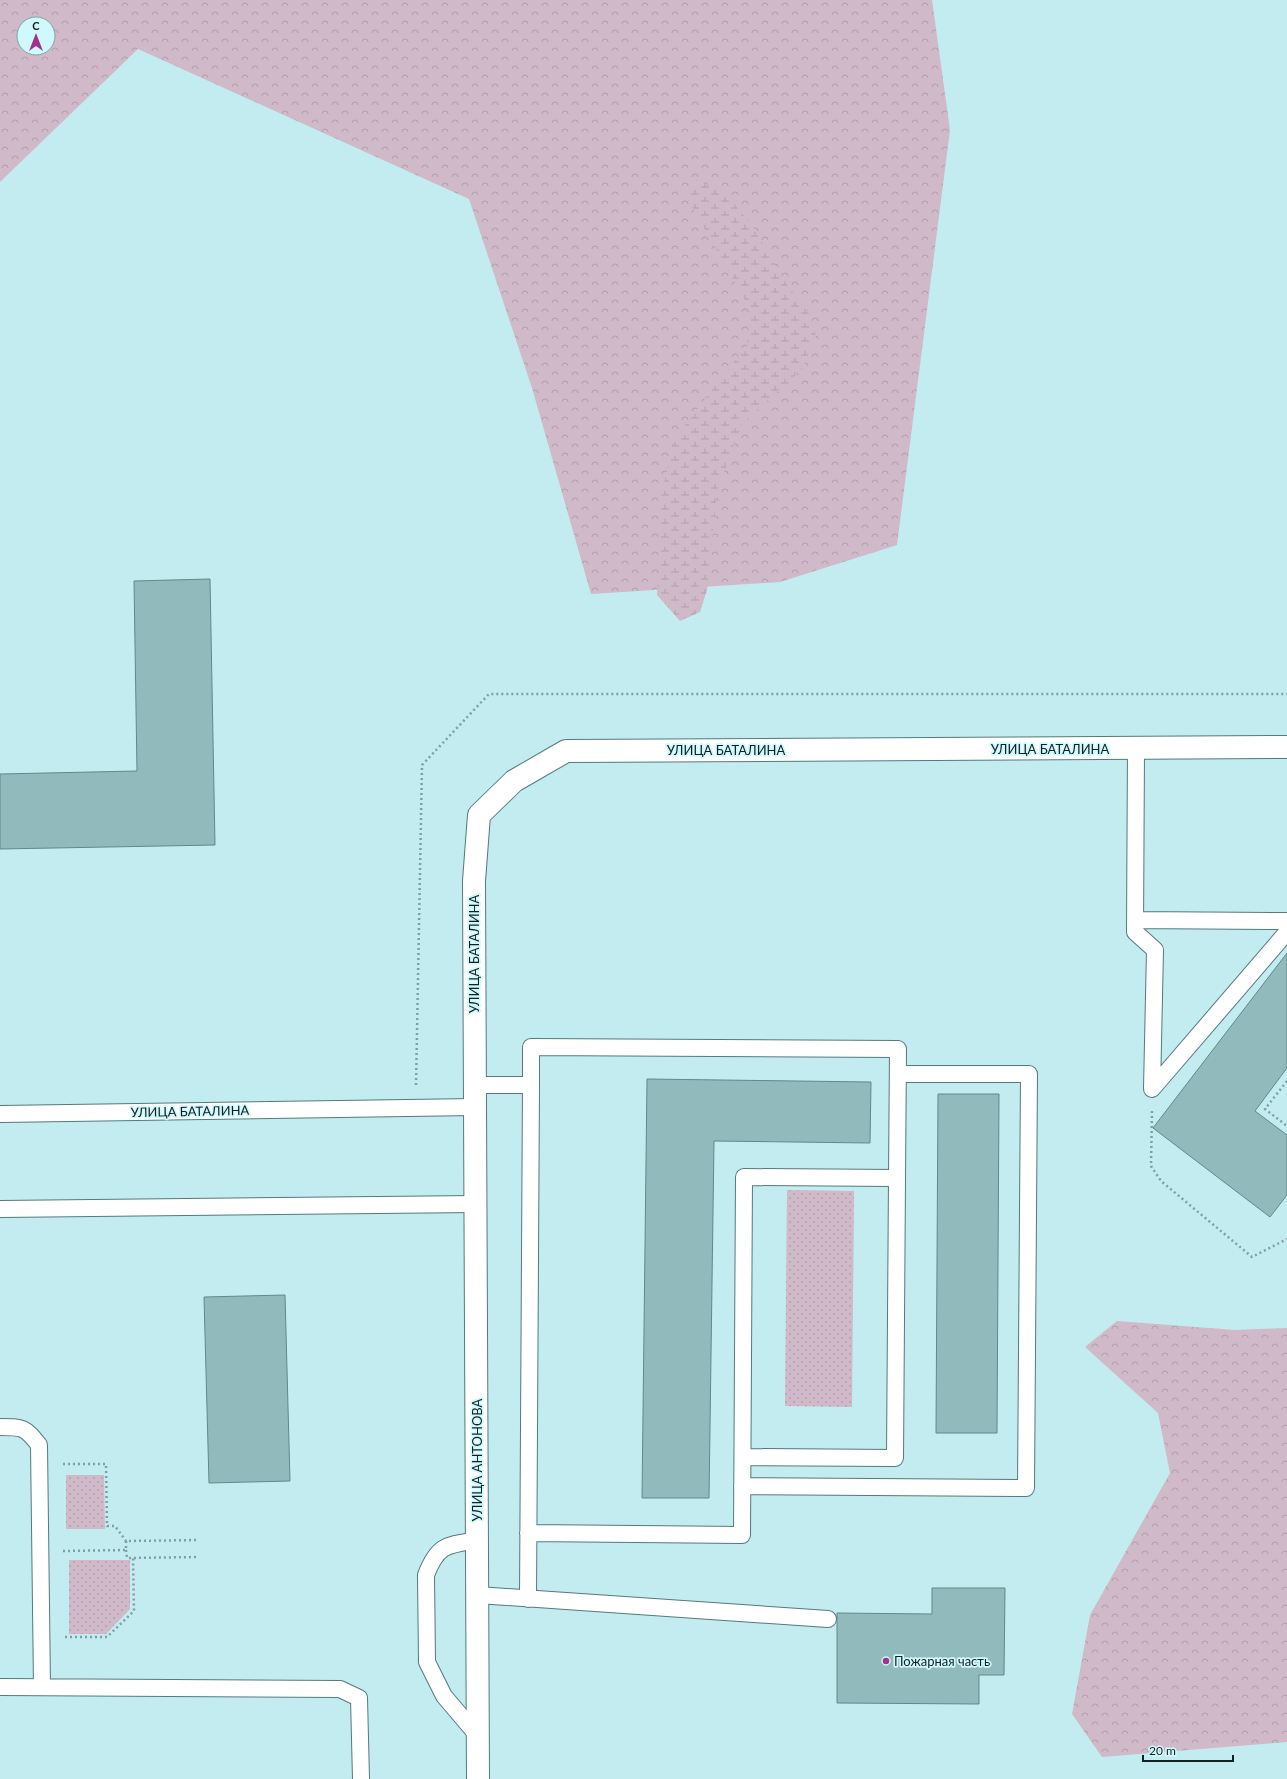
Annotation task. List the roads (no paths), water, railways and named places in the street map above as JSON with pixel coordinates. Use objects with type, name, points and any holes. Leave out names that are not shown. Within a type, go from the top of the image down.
[{"type":"main road","name":"УЛИЦА БАТАЛИНА","points":[[476,1141],[474,881],[479,815],[514,781],[566,751],[1287,747]]},
{"type":"main road","name":"УЛИЦА АНТОНОВА","points":[[476,1141],[478,1779]]},
{"type":"lane","points":[[1136,748],[1135,932],[1155,950],[1152,1089],[1287,932]]},
{"type":"lane","points":[[1135,920],[1287,921]]},
{"type":"lane","points":[[528,1599],[531,1047],[898,1049],[895,1458],[743,1457]]},
{"type":"lane","points":[[742,1486],[1026,1488],[1029,1074],[898,1074]]},
{"type":"lane","points":[[475,1085],[531,1085]]},
{"type":"lane","name":"УЛИЦА БАТАЛИНА","points":[[0,1114],[475,1107]]},
{"type":"lane","points":[[528,1533],[742,1534],[744,1178],[897,1178]]},
{"type":"lane","points":[[0,1208],[476,1204]]},
{"type":"lane","points":[[0,1427],[18,1427],[28,1431],[39,1445],[39,1551],[42,1687]]},
{"type":"lane","points":[[478,1540],[452,1544],[440,1550],[431,1562],[426,1575],[427,1662],[444,1696],[478,1736]]},
{"type":"lane","points":[[478,1595],[828,1619]]},
{"type":"lane","points":[[0,1687],[340,1689],[359,1698],[361,1779]]},
{"type":"place","name":"Пожарная часть","points":[[886,1661]]}]
